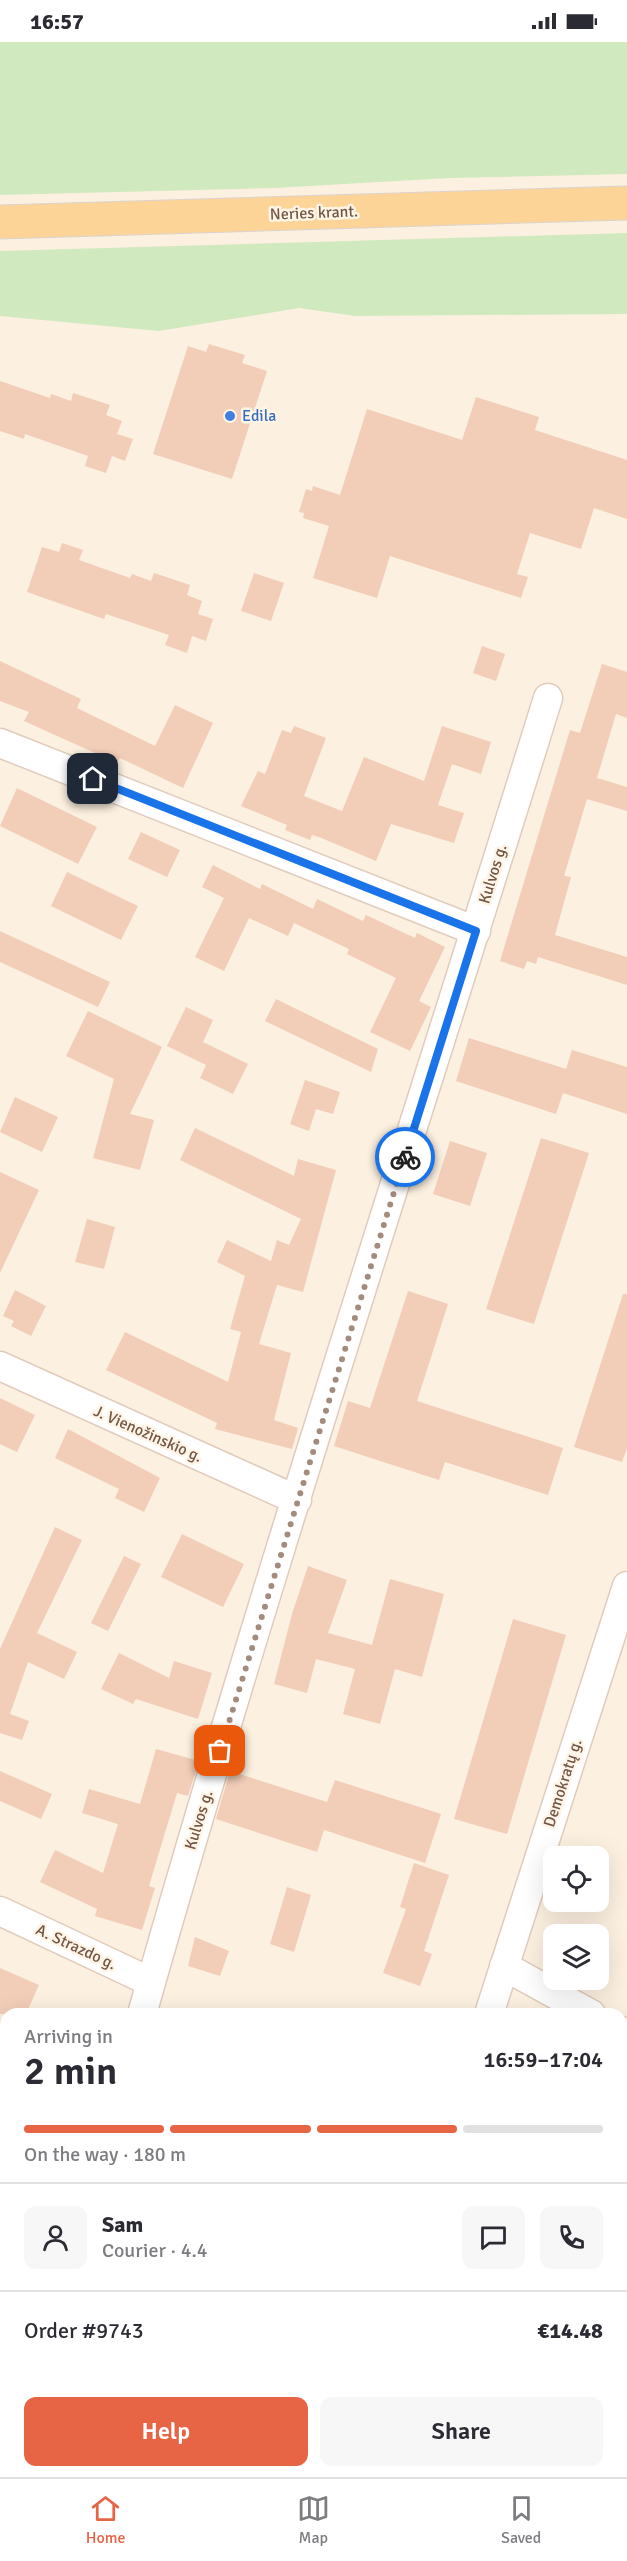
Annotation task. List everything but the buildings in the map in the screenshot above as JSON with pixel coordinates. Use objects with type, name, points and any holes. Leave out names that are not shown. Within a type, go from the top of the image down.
[{"type":"main road","name":"Neries krant.","points":[[0,222],[627,203]]},
{"type":"street","name":"Kulvos g.","points":[[144,2008],[297,1500],[548,698]]},
{"type":"street","points":[[0,743],[476,931]]},
{"type":"street","name":"J. Vienožinskio g.","points":[[0,1366],[297,1500]]},
{"type":"street","name":"Demokratų g.","points":[[491,2008],[627,1586]]},
{"type":"street","name":"A. Strazdo g.","points":[[0,1911],[151,1982]]},
{"type":"street","points":[[504,1966],[580,2008]]},
{"type":"green space","points":[[0,42],[627,42],[627,174],[449,178],[275,188],[0,195]]},
{"type":"green space","points":[[627,233],[627,314],[355,316],[299,308],[159,331],[0,316],[0,251]]},
{"type":"way so far","points":[[220,1751],[405,1157]]},
{"type":"place","name":"Edila","points":[[230,416]]},
{"type":"route","points":[[93,779],[476,931],[405,1157]]}]
